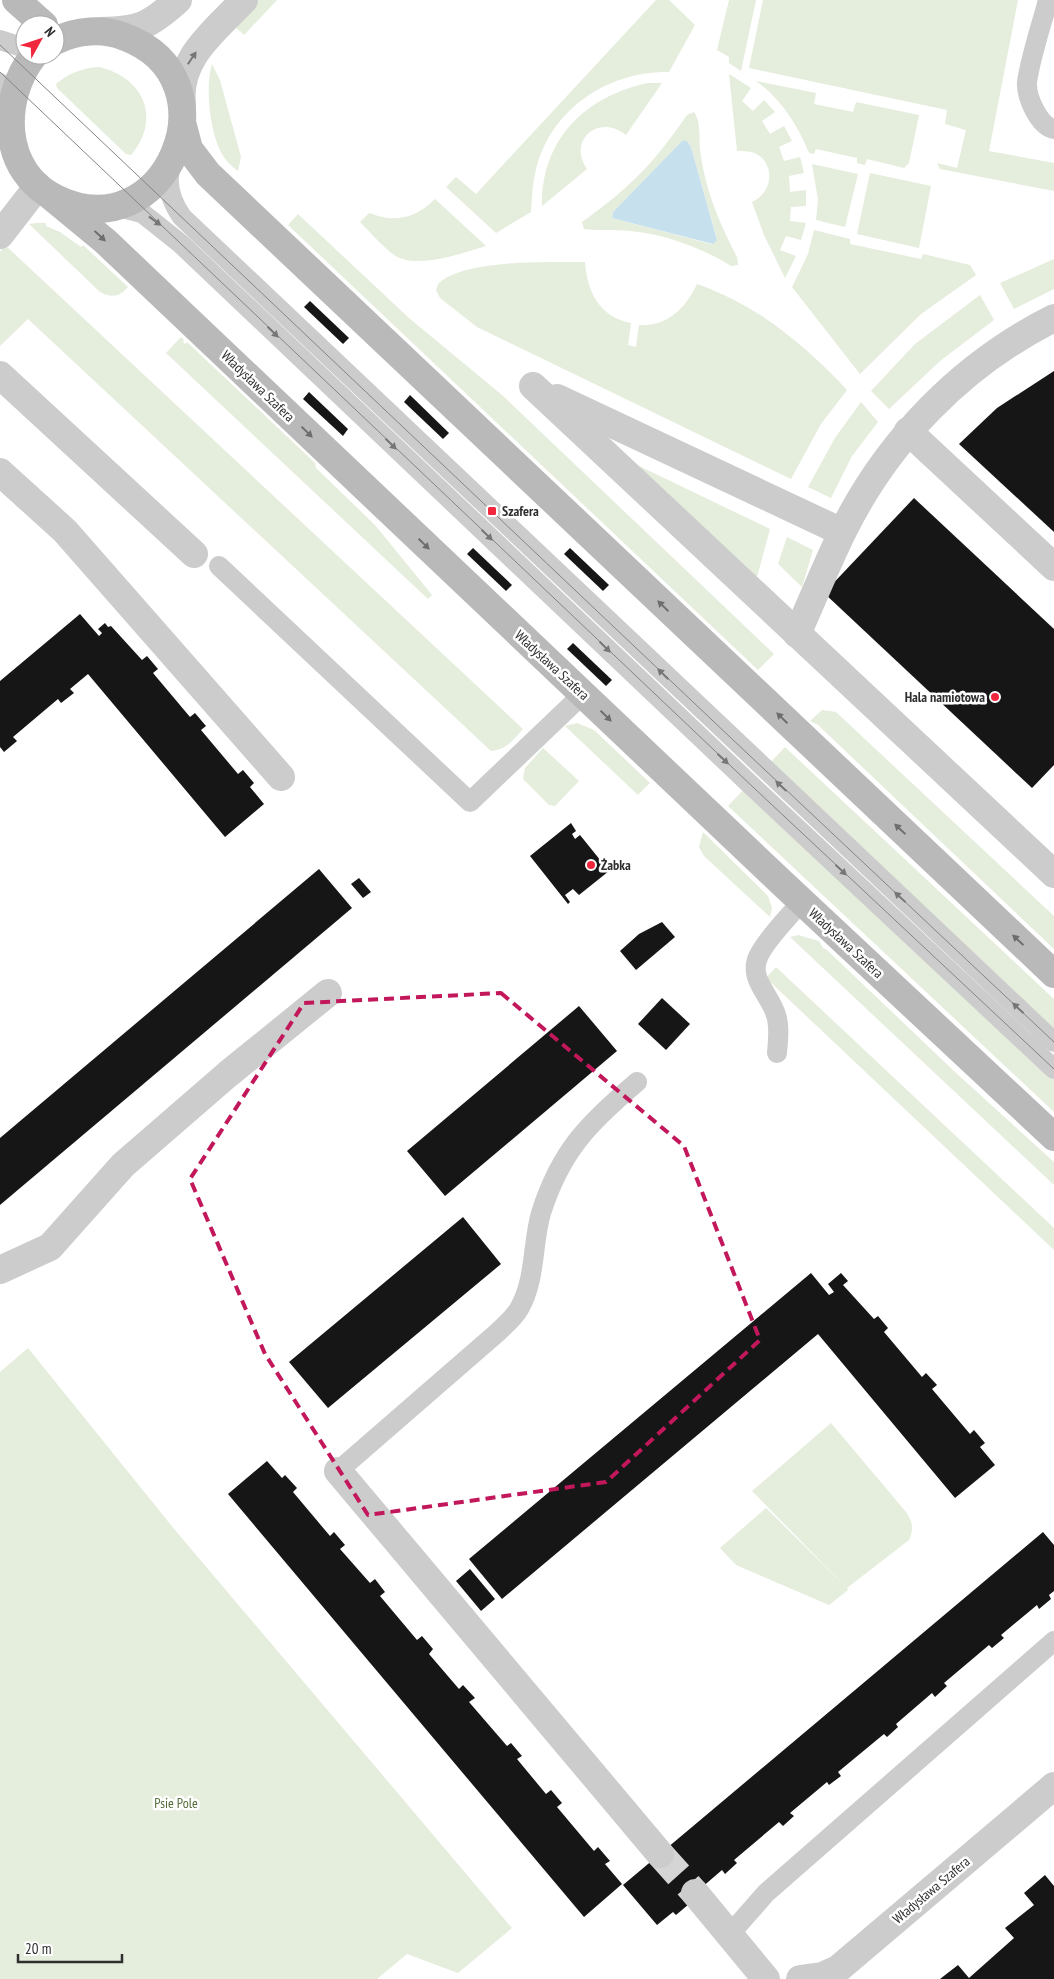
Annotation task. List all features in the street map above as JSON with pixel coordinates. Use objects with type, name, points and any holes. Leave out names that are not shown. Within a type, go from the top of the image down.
[{"type":"main road","points":[[16,0],[33,15]]},
{"type":"main road","points":[[65,35],[101,32],[132,39],[150,50],[171,74],[182,115],[184,137],[192,154],[215,181],[1054,974]]},
{"type":"main road","points":[[7,134],[14,85],[26,65]]},
{"type":"main road","points":[[43,190],[78,206],[110,206],[133,199],[151,187],[164,175],[175,157],[182,115]]},
{"type":"main road","name":"Władysława Szafera","points":[[7,134],[25,173],[105,241],[582,694],[1054,1137]]},
{"type":"street","points":[[101,32],[123,31],[144,25],[159,17],[178,0]]},
{"type":"street","points":[[182,115],[181,81],[190,60],[244,0]]},
{"type":"street","points":[[0,235],[43,190]]},
{"type":"street","points":[[798,634],[842,532],[885,461],[908,431],[967,374],[1018,338],[1054,318]]},
{"type":"street","points":[[0,376],[194,554]]},
{"type":"street","points":[[842,532],[533,386],[1054,874]]},
{"type":"street","points":[[908,431],[1054,567]]},
{"type":"street","points":[[0,472],[66,530],[281,777]]},
{"type":"street","points":[[2,1266],[50,1247],[123,1165],[228,1074],[328,993]]},
{"type":"street","points":[[338,1471],[660,1854]]},
{"type":"street","name":"Władysława Szafera","points":[[815,1978],[838,1969],[1054,1786]]},
{"type":"street","points":[[695,1893],[766,1979]]},
{"type":"lane","points":[[1048,0],[1027,84],[1035,113],[1047,128],[1054,129]]},
{"type":"lane","points":[[0,40],[15,45]]},
{"type":"lane","points":[[0,83],[7,134]]},
{"type":"lane","points":[[175,157],[170,168],[168,186],[173,204],[182,218],[1054,1042]]},
{"type":"lane","points":[[110,206],[142,213],[181,244],[761,795],[1054,1069]]},
{"type":"lane","points":[[219,566],[470,802],[582,694]]},
{"type":"lane","points":[[777,1053],[778,1032],[776,1015],[758,980],[756,966],[761,951],[802,901]]},
{"type":"lane","points":[[338,1471],[498,1332],[519,1310],[531,1274],[541,1213],[561,1165],[578,1137],[600,1114],[637,1082]]},
{"type":"lane","points":[[730,1934],[766,1893],[1054,1642]]},
{"type":"highlighted area","points":[[501,993],[684,1146],[760,1340],[606,1482],[368,1515],[265,1354],[190,1179],[304,1003]]},
{"type":"green space","points":[[259,0],[277,0],[244,35],[234,26]]},
{"type":"green space","points":[[656,0],[669,0],[695,25],[669,72],[623,79],[602,87],[583,99],[566,114],[553,131],[542,151],[534,179],[531,212],[496,233],[446,187],[456,177],[476,194]]},
{"type":"green space","points":[[729,0],[756,0],[741,71],[729,63],[729,57],[717,50]]},
{"type":"green space","points":[[763,0],[1018,0],[989,151],[1054,163],[1054,191],[940,169],[937,163],[957,168],[966,130],[945,124],[947,110],[749,68]]},
{"type":"green space","points":[[212,64],[220,80],[241,157],[238,171],[223,156],[216,141],[211,120],[209,95]]},
{"type":"green space","points":[[99,67],[114,72],[127,80],[137,89],[143,101],[146,114],[145,127],[140,141],[131,155],[126,154],[57,88],[56,84],[71,74]]},
{"type":"green space","points":[[729,74],[751,88],[742,101],[753,111],[764,100],[775,112],[762,121],[770,134],[784,126],[792,141],[779,147],[784,161],[800,157],[804,173],[789,176],[790,192],[806,190],[806,206],[791,207],[790,221],[806,223],[801,240],[786,236],[780,250],[796,256],[785,278],[764,235],[752,202],[759,198],[767,186],[769,172],[767,165],[757,154],[737,151]]},
{"type":"green space","points":[[756,81],[816,93],[814,104],[853,112],[856,102],[919,115],[909,163],[904,168],[867,159],[865,165],[857,163],[857,158],[816,149],[814,154],[809,153],[799,132],[781,104]]},
{"type":"green space","points":[[648,83],[662,83],[626,135],[616,129],[606,127],[597,128],[589,133],[583,140],[581,148],[582,158],[587,169],[542,206],[544,182],[549,160],[571,124],[605,98],[626,89]]},
{"type":"green space","points":[[694,112],[698,120],[700,150],[705,179],[724,231],[737,257],[738,265],[731,266],[696,248],[656,235],[624,230],[584,229],[582,222],[614,198],[640,174],[687,115]],"holes":[[[683,140],[689,143],[717,239],[711,244],[612,218],[613,212]]]},
{"type":"green space","points":[[812,164],[858,174],[845,227],[816,220],[818,200]]},
{"type":"green space","points":[[870,173],[931,186],[919,248],[857,234]]},
{"type":"green space","points":[[435,199],[486,246],[440,259],[414,261],[403,259],[394,255],[381,244],[360,222],[369,213],[387,218],[412,215]]},
{"type":"green space","points":[[298,214],[409,318],[502,395],[774,654],[758,670],[288,225]]},
{"type":"green space","points":[[46,223],[46,226],[60,232],[81,247],[83,245],[128,287],[122,293],[115,296],[100,292],[29,224]]},
{"type":"green space","points":[[814,230],[850,239],[850,244],[921,259],[923,254],[970,265],[976,275],[921,314],[860,374],[792,287],[808,254]]},
{"type":"green space","points":[[5,245],[523,729],[512,741],[501,749],[491,751],[28,319],[0,346],[0,252]]},
{"type":"green space","points":[[1054,259],[1054,289],[1014,309],[1000,283]]},
{"type":"green space","points":[[530,262],[585,262],[586,273],[592,292],[603,309],[620,320],[631,323],[628,345],[636,347],[639,325],[649,325],[667,319],[687,301],[697,284],[740,303],[759,315],[796,342],[831,373],[847,390],[821,424],[791,479],[477,327],[440,298],[436,290],[438,284],[450,276],[486,266]]},
{"type":"green space","points":[[980,295],[994,320],[940,361],[889,409],[871,391],[915,344]]},
{"type":"green space","points":[[181,337],[185,344],[187,342],[315,463],[316,468],[375,525],[432,595],[428,599],[166,353]]},
{"type":"green space","points":[[861,402],[878,422],[852,456],[831,498],[808,487],[835,438]]},
{"type":"green space","points":[[635,464],[770,529],[757,577]]},
{"type":"green space","points":[[787,537],[813,550],[802,587],[778,564]]},
{"type":"green space","points":[[822,710],[836,712],[1054,916],[1054,949],[818,725],[810,721]]},
{"type":"green space","points":[[577,723],[594,730],[650,783],[638,795],[565,726]]},
{"type":"green space","points":[[785,747],[1054,999],[1054,1032],[769,764]]},
{"type":"green space","points":[[543,748],[579,781],[555,806],[549,805],[523,779],[525,768]]},
{"type":"green space","points":[[744,789],[1054,1079],[1054,1112],[728,806]]},
{"type":"green space","points":[[703,832],[768,896],[772,908],[770,917],[704,856],[699,847]]},
{"type":"green space","points":[[798,935],[819,941],[823,948],[1054,1162],[1054,1185],[790,937]]},
{"type":"green space","points":[[776,967],[1054,1228],[1054,1250],[766,978]]},
{"type":"green space","name":"Psie Pole","points":[[28,1348],[175,1530],[512,1928],[458,1973],[407,1954],[377,1979],[0,1979],[0,1372]]},
{"type":"green space","points":[[831,1423],[906,1512],[911,1523],[912,1532],[909,1540],[847,1588],[848,1590],[829,1605],[736,1565],[720,1548],[766,1508],[846,1587],[752,1491]]},
{"type":"water","points":[[683,140],[688,142],[691,147],[717,240],[713,244],[612,218],[613,212]]},
{"type":"building","points":[[310,301],[349,338],[343,344],[304,307]]},
{"type":"building","points":[[1054,371],[1054,532],[959,444],[997,408]]},
{"type":"building","points":[[309,392],[348,429],[343,436],[303,399]]},
{"type":"building","points":[[410,395],[449,433],[443,439],[404,402]]},
{"type":"building","name":"Hala namiotowa","points":[[914,498],[1054,629],[1054,765],[1032,788],[824,593]]},
{"type":"building","points":[[473,548],[512,585],[506,591],[467,554]]},
{"type":"building","points":[[570,548],[609,585],[603,591],[564,554]]},
{"type":"building","points":[[80,614],[99,636],[102,633],[98,629],[105,623],[108,627],[111,626],[142,660],[147,656],[158,669],[153,673],[190,717],[195,713],[206,726],[201,730],[238,774],[243,770],[254,783],[250,787],[264,804],[225,837],[88,674],[70,689],[74,693],[61,703],[58,699],[13,737],[17,741],[4,752],[0,747],[0,681]]},
{"type":"building","points":[[573,643],[612,680],[606,686],[567,649]]},
{"type":"building","points":[[571,823],[576,831],[572,834],[575,839],[580,835],[609,871],[579,895],[573,889],[565,895],[570,902],[568,904],[530,856]]},
{"type":"building","points":[[319,869],[352,908],[0,1205],[0,1138]]},
{"type":"building","points":[[359,878],[371,892],[363,898],[351,884]]},
{"type":"building","points":[[662,922],[675,937],[636,970],[620,951],[639,934]]},
{"type":"building","points":[[662,998],[690,1024],[666,1050],[638,1024]]},
{"type":"building","points":[[579,1006],[617,1051],[445,1196],[407,1151]]},
{"type":"building","points":[[463,1217],[501,1264],[328,1408],[289,1362]]},
{"type":"building","points":[[811,1273],[829,1295],[834,1292],[828,1284],[841,1273],[848,1281],[843,1285],[874,1319],[878,1316],[888,1328],[884,1332],[922,1377],[926,1373],[937,1385],[932,1389],[970,1434],[974,1430],[985,1443],[980,1447],[995,1465],[955,1498],[818,1334],[502,1599],[469,1559]]},
{"type":"building","points":[[267,1461],[282,1478],[285,1475],[297,1488],[293,1492],[330,1536],[334,1532],[345,1545],[340,1549],[370,1583],[375,1579],[385,1592],[380,1596],[417,1640],[422,1636],[433,1649],[429,1654],[459,1689],[463,1685],[475,1698],[469,1702],[507,1746],[511,1743],[522,1756],[517,1759],[546,1794],[551,1790],[562,1803],[557,1807],[594,1851],[598,1847],[610,1861],[605,1864],[622,1884],[584,1917],[228,1494]]},
{"type":"building","points":[[1043,1532],[1054,1545],[1054,1591],[1049,1595],[1051,1599],[1039,1609],[1037,1605],[1001,1635],[1004,1638],[992,1648],[989,1645],[944,1683],[947,1686],[935,1697],[932,1693],[896,1724],[898,1727],[887,1737],[884,1734],[838,1772],[841,1776],[829,1785],[827,1782],[790,1813],[794,1816],[783,1826],[779,1822],[734,1860],[737,1863],[725,1874],[722,1870],[686,1901],[689,1904],[676,1915],[673,1912],[657,1925],[623,1885]]},
{"type":"building","points":[[470,1569],[495,1599],[481,1611],[456,1581]]},
{"type":"building","points":[[1045,1875],[1054,1886],[1054,1979],[940,1979],[958,1965],[969,1978],[1014,1938],[1005,1928],[1034,1905],[1024,1893]]},
{"type":"tunnel","points":[[660,1854],[695,1893]]},
{"type":"tram line","points":[[0,45],[1054,1042]]},
{"type":"tram line","points":[[0,72],[754,788],[1054,1069]]},
{"type":"place","name":"Szafera","points":[[492,511]]},
{"type":"place","name":"Hala namiotowa","points":[[995,697]]},
{"type":"place","name":"Żabka","points":[[591,865]]}]
